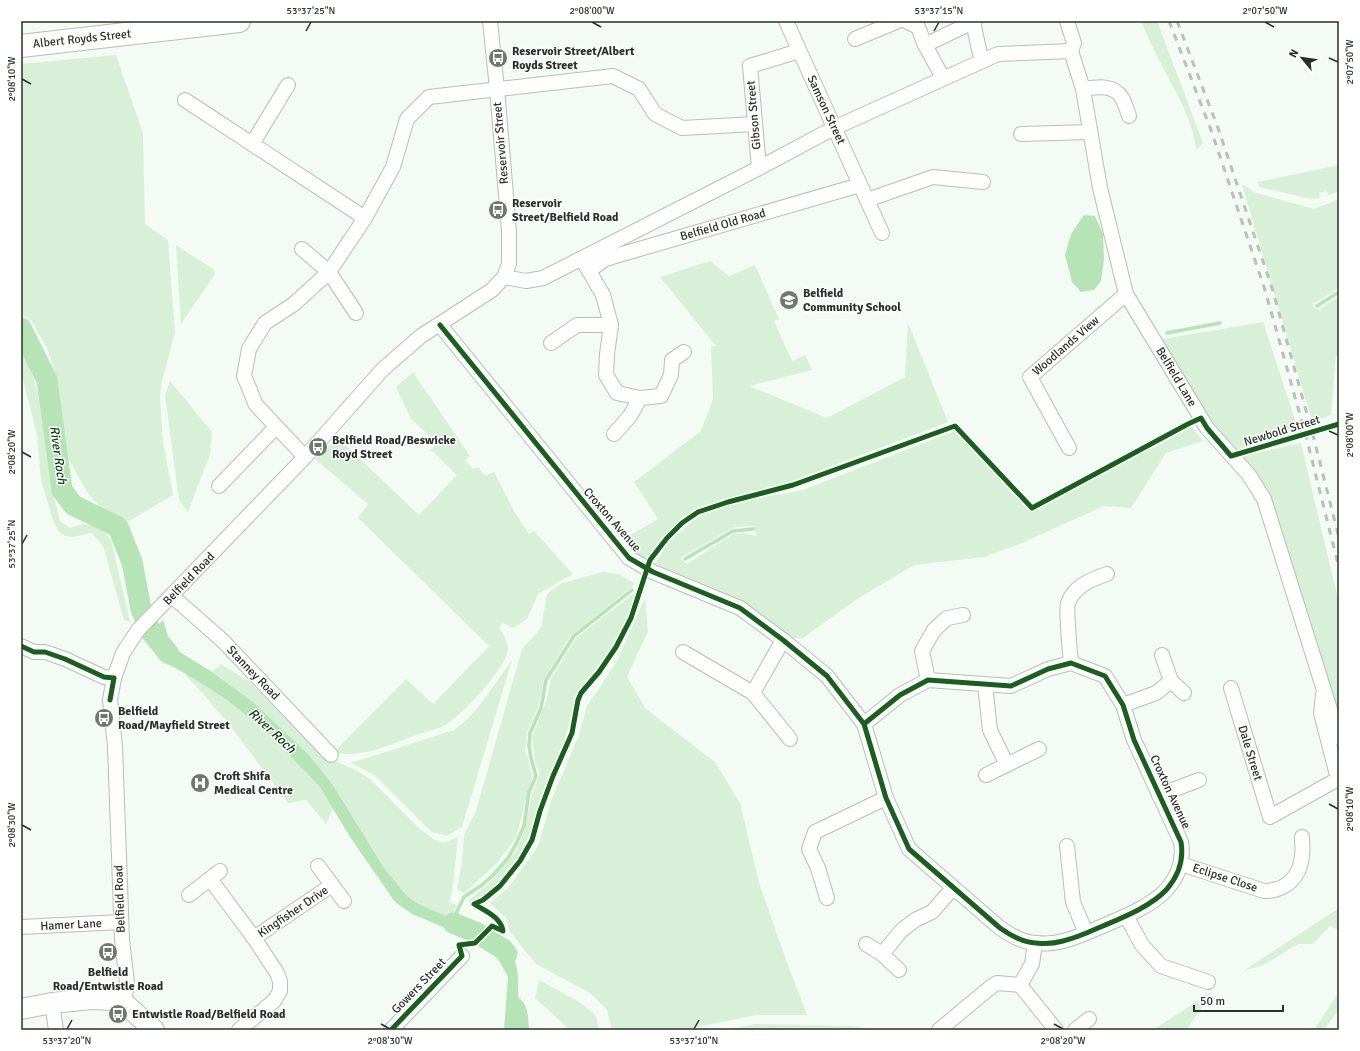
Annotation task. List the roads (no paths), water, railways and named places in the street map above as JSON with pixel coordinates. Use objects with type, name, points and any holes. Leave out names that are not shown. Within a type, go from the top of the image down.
[{"type":"main road","name":"Albert Royds Street","points":[[21,46],[239,21]]},
{"type":"main road","points":[[21,1009],[52,1003],[91,999],[113,1000],[124,1002],[154,1030]]},
{"type":"street","name":"Reservoir Street","points":[[490,21],[509,231],[506,271]]},
{"type":"street","name":"Samson Street","points":[[786,21],[882,234]]},
{"type":"street","points":[[854,40],[898,21]]},
{"type":"street","points":[[906,21],[918,27],[925,45],[943,78]]},
{"type":"street","points":[[925,45],[974,21],[980,54],[983,60]]},
{"type":"street","name":"Belfield Lane","points":[[1067,21],[1074,43],[1071,52],[1083,89],[1100,188],[1126,294],[1206,428],[1249,475],[1264,499],[1339,738]]},
{"type":"street","name":"Gibson Street","points":[[759,168],[750,66],[799,51]]},
{"type":"street","points":[[506,271],[526,281],[543,278],[834,128],[998,54],[1071,52]]},
{"type":"street","points":[[305,458],[256,405],[244,376],[249,349],[265,323],[294,304],[329,272],[365,218],[393,168],[407,119],[429,97],[613,76],[639,89],[656,114],[682,128],[755,124]]},
{"type":"street","points":[[252,144],[288,85]]},
{"type":"street","points":[[1083,89],[1099,86],[1112,89],[1122,97],[1129,116]]},
{"type":"street","points":[[185,100],[365,218]]},
{"type":"street","points":[[1021,134],[1090,132]]},
{"type":"street","points":[[867,200],[933,178],[983,182]]},
{"type":"street","name":"Belfield Old Road","points":[[589,271],[605,259],[860,185]]},
{"type":"street","points":[[302,249],[329,272],[356,312]]},
{"type":"street","points":[[581,258],[603,295],[611,325],[606,375],[617,393],[640,398],[661,396],[671,375],[672,360],[684,352]]},
{"type":"street","name":"Belfield Road","points":[[124,1002],[127,982],[121,922],[115,746],[110,700],[114,678],[123,653],[138,630],[305,458],[383,369],[421,336],[492,290],[506,271]]},
{"type":"street","name":"Woodlands View","points":[[1069,448],[1030,377],[1126,294]]},
{"type":"street","name":"Croxton Avenue","points":[[440,324],[629,558],[653,572],[740,608],[783,640],[827,676],[864,724],[886,798],[910,849],[1000,928],[1012,936],[1035,943],[1063,941],[1086,933],[1126,916],[1152,902],[1166,891],[1175,878],[1181,864],[1183,853],[1181,842],[1134,740],[1123,704],[1105,676],[1071,663]]},
{"type":"street","points":[[551,343],[577,324],[611,325]]},
{"type":"street","points":[[614,434],[630,416],[640,398]]},
{"type":"street","points":[[219,486],[276,427]]},
{"type":"street","points":[[864,724],[900,695],[928,680],[1011,686],[1048,669],[1071,663],[1067,604],[1076,590],[1088,580],[1107,574]]},
{"type":"street","name":"Stanney Road","points":[[172,596],[223,641],[331,755]]},
{"type":"street","points":[[928,680],[922,651],[934,630],[947,618],[963,615]]},
{"type":"street","points":[[753,693],[783,640]]},
{"type":"street","points":[[21,646],[34,652],[45,652],[65,659],[104,678],[114,678]]},
{"type":"street","points":[[683,652],[753,693],[790,739]]},
{"type":"street","points":[[1162,656],[1171,681],[1184,693]]},
{"type":"street","points":[[1123,704],[1156,692],[1171,681]]},
{"type":"street","points":[[985,685],[990,730],[1007,765]]},
{"type":"street","name":"Dale Street","points":[[1231,688],[1270,817],[1338,779],[1321,713],[1323,688]]},
{"type":"street","points":[[986,774],[1039,749]]},
{"type":"street","points":[[1159,794],[1199,780]]},
{"type":"street","points":[[827,898],[818,868],[809,849],[815,832],[886,798]]},
{"type":"street","name":"Eclipse Close","points":[[1181,864],[1264,891],[1274,891],[1288,884],[1294,878],[1302,856],[1302,837]]},
{"type":"street","points":[[1067,846],[1073,902],[1086,933]]},
{"type":"street","name":"Kingfisher Drive","points":[[318,866],[344,900]]},
{"type":"street","name":"Kingfisher Drive","points":[[189,895],[215,875],[277,973],[280,981],[280,991],[274,1001],[239,1030]]},
{"type":"street","name":"Kingfisher Drive","points":[[254,938],[332,885]]},
{"type":"street","points":[[882,954],[902,930],[916,920],[932,912],[953,888]]},
{"type":"street","points":[[1126,916],[1142,945],[1161,966],[1208,982]]},
{"type":"street","name":"Hamer Lane","points":[[21,927],[121,922]]},
{"type":"street","points":[[1020,985],[1032,964],[1035,943]]},
{"type":"street","points":[[866,944],[882,954],[899,970]]},
{"type":"street","name":"Gowers Street","points":[[391,1030],[462,956]]},
{"type":"street","points":[[939,1030],[997,983],[1020,985],[1056,1030]]},
{"type":"street","points":[[52,1003],[56,1030]]},
{"type":"street","points":[[1075,1030],[1089,1019]]},
{"type":"water","points":[[1084,215],[1095,216],[1103,234],[1104,260],[1101,281],[1094,290],[1081,292],[1072,282],[1065,255],[1071,234]]},
{"type":"water","points":[[163,620],[168,636],[175,649],[212,672],[253,702],[309,755],[333,785],[384,868],[407,896],[417,903],[450,918],[480,927],[484,930],[474,940],[412,914],[395,902],[350,837],[320,787],[270,735],[227,700],[191,677],[189,678],[186,674],[160,660],[145,639]]},
{"type":"water","points":[[489,933],[511,954],[517,967],[518,997],[522,1000],[526,1008],[529,1030],[504,1030],[508,977],[496,955],[480,942]]},
{"type":"waterway","points":[[1317,306],[1339,292]]},
{"type":"waterway","points":[[1167,333],[1220,323]]},
{"type":"waterway","name":"River Roch","points":[[21,328],[47,380],[62,490],[73,505],[118,527],[132,562],[141,609],[151,632],[169,654]]},
{"type":"waterway","points":[[685,559],[733,531],[753,529]]},
{"type":"waterway","points":[[454,923],[457,911],[464,897],[482,885],[508,858],[524,826],[529,792],[536,776],[529,746],[530,733],[541,708],[546,680],[574,636],[632,590]]},
{"type":"waterway","name":"River Roch","points":[[453,923],[477,933],[503,949],[507,954]]},
{"type":"railway","points":[[1169,21],[1211,130],[1265,290],[1307,440],[1339,568]]},
{"type":"railway","points":[[1177,21],[1218,128],[1272,288],[1314,439],[1339,538]]},
{"type":"place","name":"Reservoir Street/Albert Royds Street","points":[[498,58]]},
{"type":"place","name":"Reservoir Street/Belfield Road","points":[[498,210]]},
{"type":"place","name":"Belfield Community School","points":[[789,300]]},
{"type":"place","name":"Belfield Road/Beswicke Royd Street","points":[[318,447]]},
{"type":"place","name":"Belfield Road/Mayfield Street","points":[[104,718]]},
{"type":"place","name":"Croft Shifa Medical Centre","points":[[200,783]]},
{"type":"place","name":"Belfield Road/Entwistle Road","points":[[108,952]]},
{"type":"place","name":"Entwistle Road/Belfield Road","points":[[118,1014]]}]
